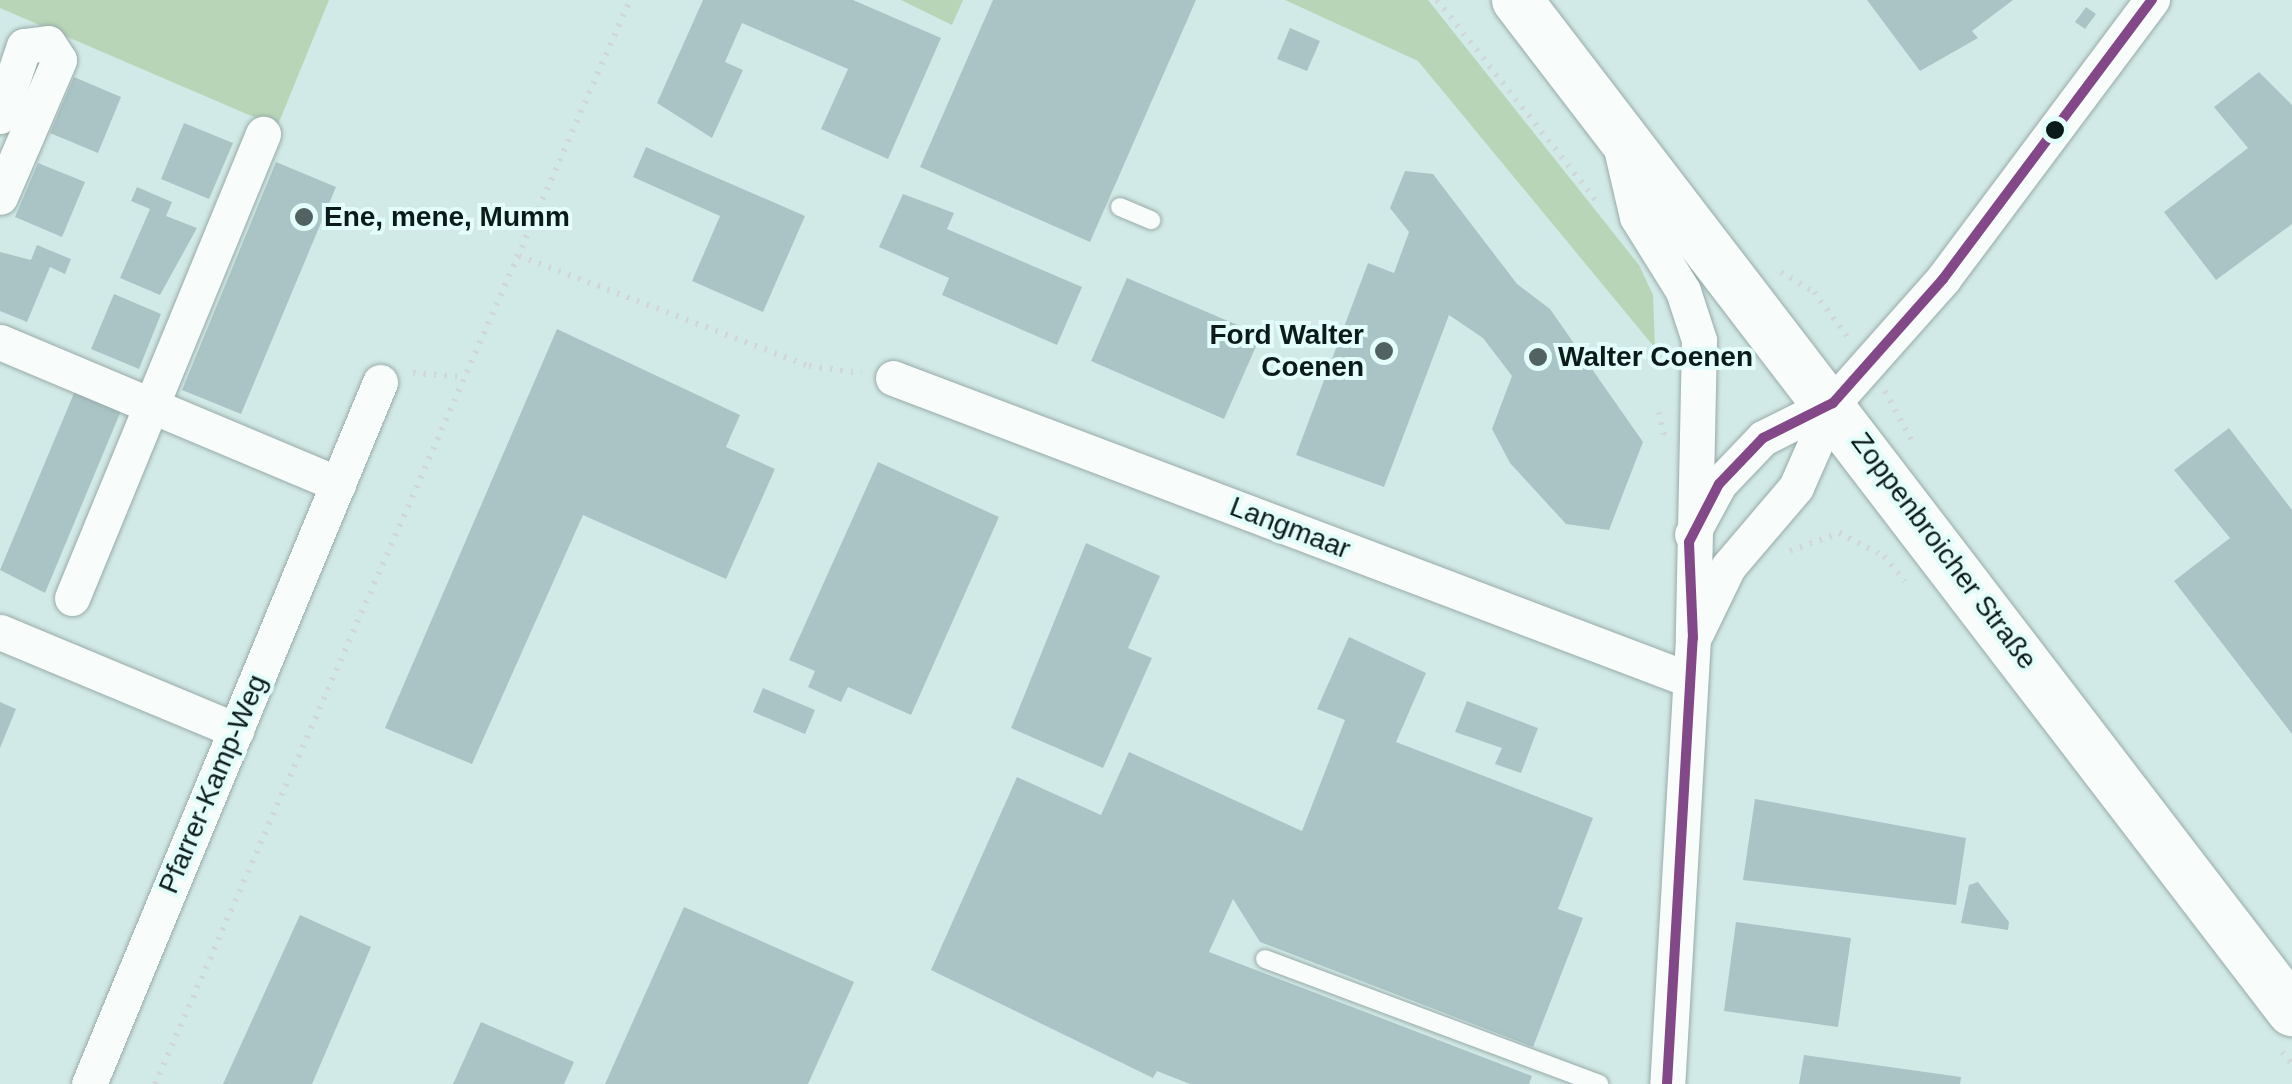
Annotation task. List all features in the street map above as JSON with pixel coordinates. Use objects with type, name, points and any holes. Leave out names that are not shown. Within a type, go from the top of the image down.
[{"type":"main road","name":"Zoppenbroicher Straße","points":[[1517,0],[1833,404],[2280,1022]]},
{"type":"street","points":[[1693,638],[1728,567],[1796,487],[1833,404],[1942,279],[2152,0]]},
{"type":"street","points":[[0,116],[24,46],[48,43],[59,60],[0,197]]},
{"type":"street","points":[[1616,129],[1637,217],[1682,291],[1698,340],[1688,542],[1693,638],[1667,1084]]},
{"type":"street","points":[[72,598],[263,134]]},
{"type":"street","points":[[0,342],[338,484]]},
{"type":"street","name":"Langmaar","points":[[893,378],[1688,679]]},
{"type":"street","name":"Pfarrer-Kamp-Weg","points":[[89,1084],[380,382]]},
{"type":"street","points":[[1688,542],[1719,484],[1763,438],[1833,404]]},
{"type":"street","points":[[0,632],[236,730]]},
{"type":"lane","points":[[1120,207],[1152,220]]},
{"type":"lane","points":[[1265,959],[1600,1084]]},
{"type":"path","points":[[155,1084],[630,0]]},
{"type":"path","points":[[1438,0],[1612,221]]},
{"type":"path","points":[[519,256],[810,366],[893,378]]},
{"type":"path","points":[[380,382],[407,372],[466,376]]},
{"type":"path","points":[[1662,394],[1657,431],[1690,457]]},
{"type":"path","points":[[1764,526],[1788,553],[1840,533],[1862,540],[1909,587]]},
{"type":"path","points":[[2280,1022],[2292,1064]]},
{"type":"green space","points":[[0,0],[329,0],[277,127],[0,8]]},
{"type":"green space","points":[[901,0],[963,0],[952,25]]},
{"type":"green space","points":[[1285,0],[1428,0],[1639,265],[1653,295],[1655,348],[1418,61]]},
{"type":"building","points":[[703,0],[853,0],[941,38],[888,159],[821,129],[848,69],[742,23],[725,62],[743,70],[712,138],[657,103]]},
{"type":"building","points":[[993,0],[1196,0],[1090,242],[920,167]]},
{"type":"building","points":[[1867,0],[2013,0],[1972,31],[1978,38],[1920,71]]},
{"type":"building","points":[[2086,7],[2096,14],[2085,29],[2075,22]]},
{"type":"building","points":[[1290,28],[1320,41],[1307,71],[1277,59]]},
{"type":"building","points":[[2259,72],[2292,105],[2292,224],[2216,280],[2164,212],[2248,148],[2214,107]]},
{"type":"building","points":[[74,77],[121,97],[98,153],[50,133]]},
{"type":"building","points":[[184,123],[233,143],[209,199],[161,179]]},
{"type":"building","points":[[646,147],[805,216],[763,312],[692,281],[720,216],[633,177]]},
{"type":"building","points":[[276,162],[336,187],[241,414],[182,390]]},
{"type":"building","points":[[38,163],[85,182],[62,237],[15,217]]},
{"type":"building","name":"Walter Coenen","points":[[1405,171],[1433,174],[1517,284],[1550,309],[1643,442],[1609,530],[1566,524],[1510,463],[1492,429],[1512,376],[1483,338],[1449,315],[1384,487],[1296,455],[1368,263],[1394,273],[1409,232],[1390,208]]},
{"type":"building","points":[[137,187],[172,202],[166,216],[197,228],[160,295],[120,278],[150,209],[131,201]]},
{"type":"building","points":[[903,194],[954,213],[947,229],[1082,287],[1057,345],[942,295],[949,278],[879,247]]},
{"type":"building","points":[[37,245],[71,259],[65,274],[50,267],[27,322],[0,311],[0,252],[31,260]]},
{"type":"building","points":[[1127,278],[1261,335],[1224,419],[1091,361]]},
{"type":"building","points":[[114,294],[161,314],[139,369],[91,349]]},
{"type":"building","points":[[557,329],[740,415],[726,447],[775,469],[726,579],[583,515],[472,764],[385,728]]},
{"type":"building","points":[[77,386],[123,406],[45,593],[0,570]]},
{"type":"building","points":[[2229,428],[2292,510],[2292,734],[2174,581],[2230,538],[2174,470]]},
{"type":"building","points":[[878,462],[999,517],[911,715],[848,687],[841,702],[808,687],[815,671],[789,660]]},
{"type":"building","points":[[1086,543],[1160,576],[1128,648],[1152,658],[1103,768],[1011,728]]},
{"type":"building","points":[[1349,637],[1426,673],[1396,742],[1593,818],[1558,909],[1583,918],[1533,1047],[1260,942],[1233,899],[1209,952],[1532,1076],[1529,1084],[1190,1084],[1157,1071],[1153,1078],[931,970],[1017,777],[1101,815],[1129,752],[1302,831],[1345,720],[1317,709]]},
{"type":"building","points":[[763,688],[815,710],[805,734],[753,712]]},
{"type":"building","points":[[1467,701],[1538,728],[1521,773],[1495,764],[1502,748],[1455,732]]},
{"type":"building","points":[[0,702],[16,709],[0,748]]},
{"type":"building","points":[[1755,799],[1966,838],[1956,905],[1743,880]]},
{"type":"building","points":[[1978,882],[2009,922],[2008,930],[1961,923],[1969,885]]},
{"type":"building","points":[[684,907],[854,982],[808,1084],[605,1084]]},
{"type":"building","points":[[300,915],[371,947],[312,1084],[223,1084]]},
{"type":"building","points":[[1736,922],[1851,938],[1838,1027],[1724,1011]]},
{"type":"building","points":[[481,1022],[574,1062],[564,1084],[453,1084]]},
{"type":"building","points":[[1804,1055],[1961,1077],[1960,1084],[1799,1084]]},
{"type":"transit line","points":[[1667,1084],[1693,638],[1689,542],[1719,484],[1763,438],[1833,403],[1943,279],[2152,0]]},
{"type":"place","name":"Ene, mene, Mumm","points":[[304,217]]},
{"type":"place","name":"Ford Walter Coenen","points":[[1384,351]]},
{"type":"place","name":"Walter Coenen","points":[[1538,357]]}]
